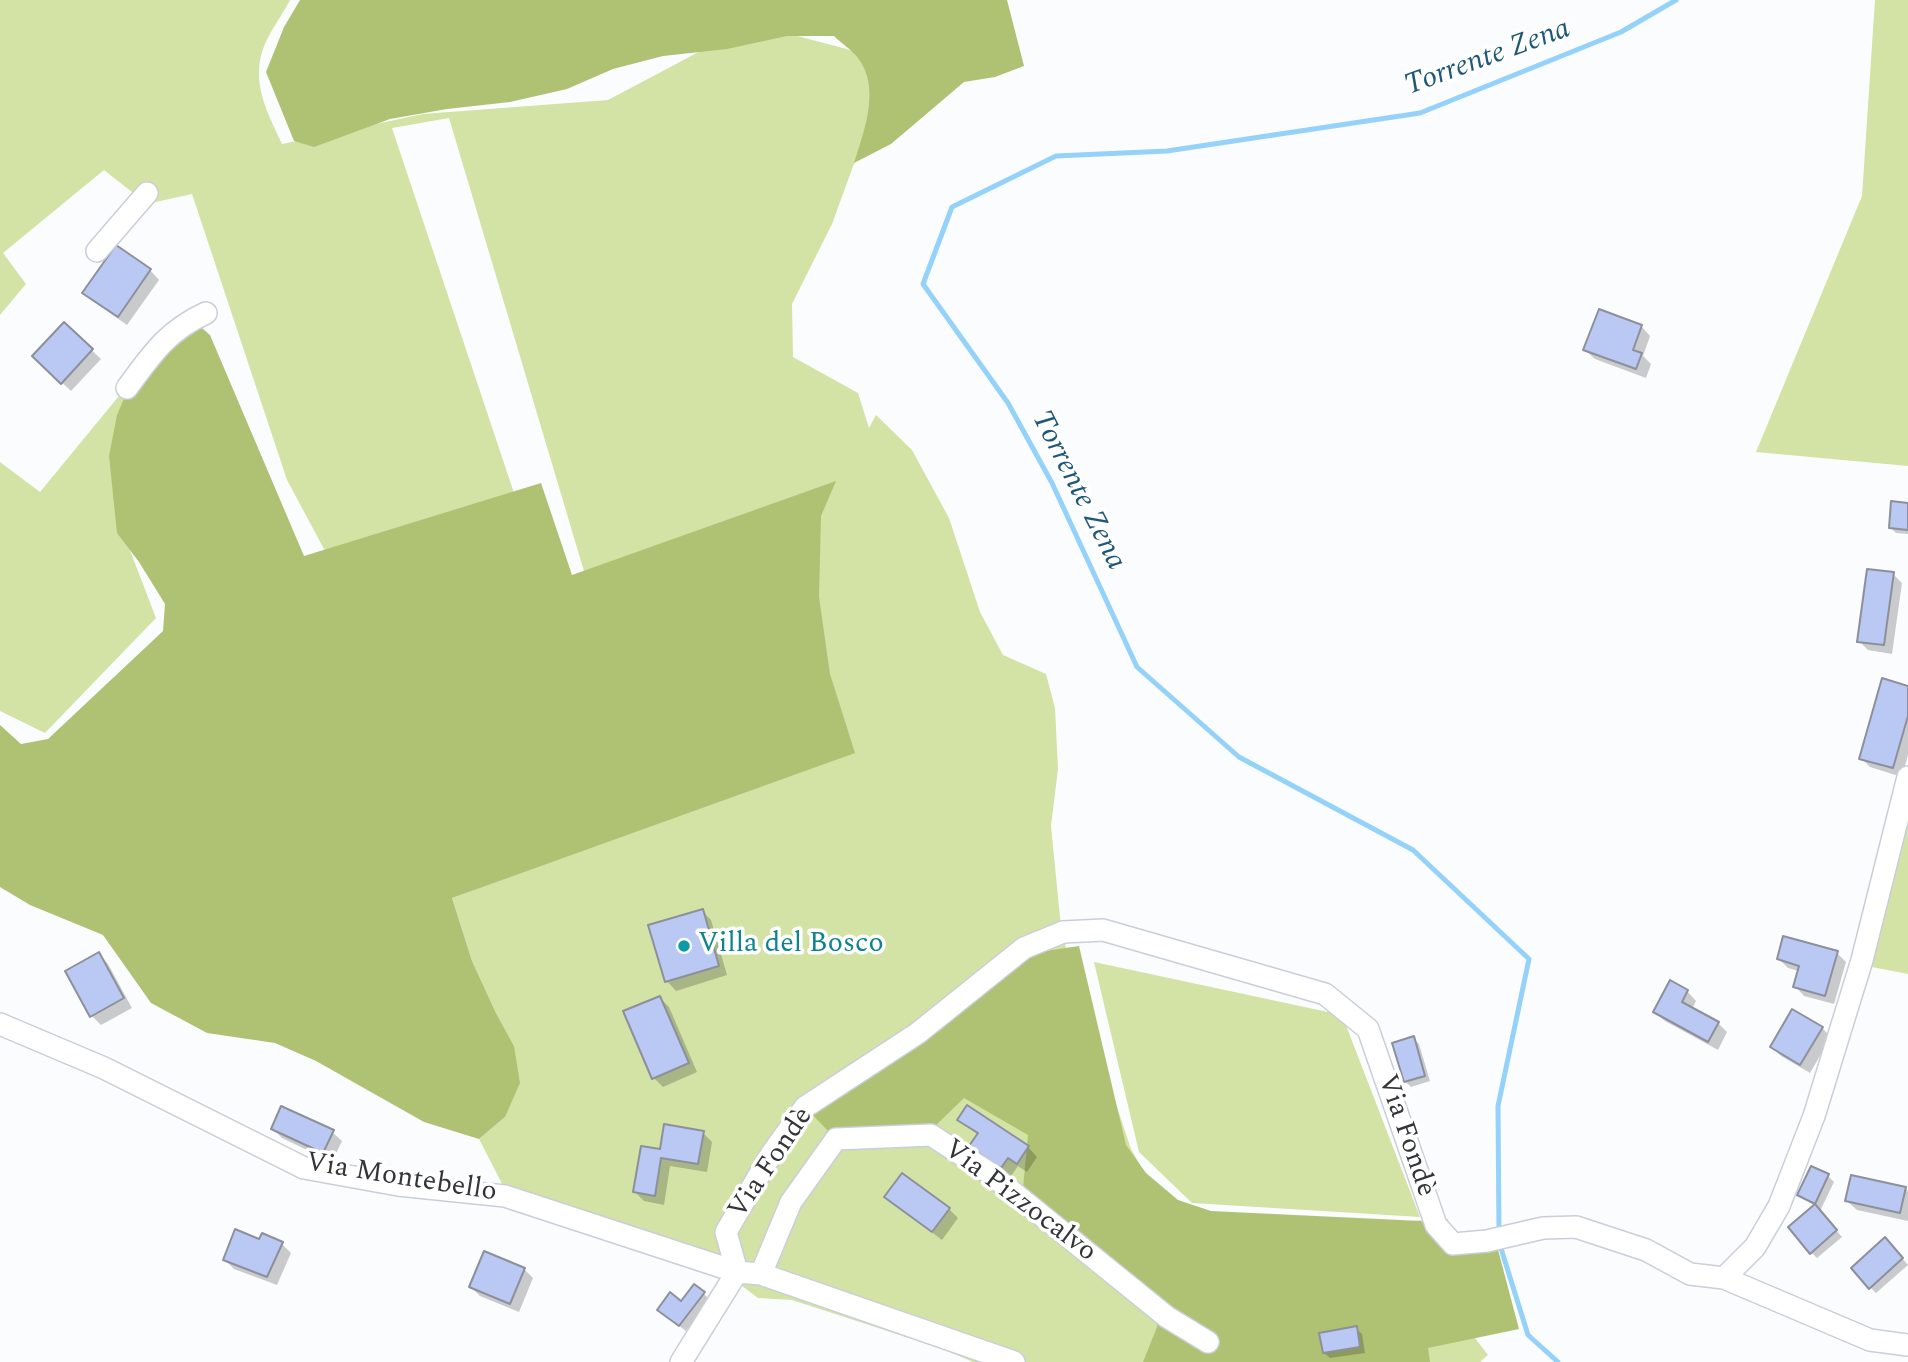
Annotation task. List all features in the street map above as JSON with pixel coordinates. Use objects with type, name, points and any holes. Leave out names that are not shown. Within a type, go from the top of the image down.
[{"type":"street","points":[[97,251],[147,193]]},
{"type":"street","points":[[127,388],[169,334],[189,320],[206,313]]},
{"type":"street","points":[[1724,1278],[1755,1247],[1779,1206],[1814,1116],[1862,960],[1908,777]]},
{"type":"street","name":"Via Fondè","points":[[737,1272],[726,1233],[772,1153],[805,1107],[918,1033],[1024,948],[1063,932],[1103,930],[1325,994],[1368,1029],[1436,1225],[1453,1244],[1487,1241],[1543,1228],[1576,1227],[1646,1251],[1690,1274],[1724,1278],[1870,1340],[1908,1345]]},
{"type":"street","name":"Via Montebello","points":[[0,1024],[104,1068],[304,1168],[398,1185],[505,1196],[737,1272],[761,1274],[1014,1362]]},
{"type":"street","name":"Via Pizzocalvo","points":[[761,1274],[791,1202],[836,1139],[931,1135],[988,1171],[1167,1317],[1208,1342]]},
{"type":"street","points":[[681,1362],[737,1272]]},
{"type":"green space","points":[[0,0],[290,0],[263,49],[259,74],[263,98],[282,144],[423,114],[608,100],[710,46],[767,28],[877,57],[890,65],[832,224],[792,304],[793,357],[858,393],[869,428],[876,415],[912,450],[949,518],[980,612],[1003,655],[1046,674],[1055,708],[1058,769],[1051,826],[1060,917],[1069,964],[1131,1149],[1153,1188],[1177,1204],[1212,1215],[1347,1224],[1448,1219],[1475,1338],[1488,1355],[1480,1362],[973,1362],[943,1349],[792,1300],[758,1298],[709,1261],[513,1205],[479,1139],[505,1117],[514,1046],[472,961],[452,898],[474,890],[376,646],[287,480],[192,194],[147,204],[104,170],[3,253],[26,284],[0,315]],"holes":[[[449,118],[659,823],[627,831],[392,128]]]},
{"type":"green space","points":[[300,0],[1007,0],[1024,66],[995,77],[964,82],[891,144],[854,163],[868,110],[868,83],[858,58],[834,36],[787,36],[727,49],[663,56],[613,69],[567,89],[510,102],[390,119],[314,147],[294,141],[266,72],[284,27]]},
{"type":"green space","points":[[1875,0],[1908,0],[1908,466],[1756,452],[1862,196]]},
{"type":"green space","points":[[185,313],[210,335],[304,556],[541,483],[572,575],[836,481],[821,516],[819,597],[830,674],[855,753],[452,898],[472,961],[514,1046],[520,1083],[505,1117],[479,1139],[424,1122],[316,1061],[275,1043],[207,1033],[151,1003],[103,935],[30,905],[0,887],[0,725],[21,744],[48,739],[163,631],[165,604],[117,533],[109,456],[117,415],[132,380]]},
{"type":"green space","points":[[146,363],[118,519],[156,618],[45,733],[0,711],[0,462],[40,492]]},
{"type":"green space","points":[[1908,811],[1908,974],[1872,967]]},
{"type":"green space","points":[[1079,946],[1126,1145],[1146,1173],[1178,1200],[1211,1211],[1421,1221],[1448,1254],[1497,1246],[1519,1329],[1428,1348],[1430,1362],[1143,1362],[1157,1327],[1161,1297],[1023,1188],[1028,1135],[964,1098],[932,1129],[828,1131],[808,1110],[1025,954]]},
{"type":"green space","points":[[1094,962],[1342,1015],[1420,1217],[1192,1203],[1139,1152]]},
{"type":"building","points":[[116,245],[151,269],[118,317],[82,293]]},
{"type":"building","points":[[1599,309],[1642,325],[1633,350],[1642,353],[1636,369],[1583,350]]},
{"type":"building","points":[[64,322],[93,349],[61,384],[32,356]]},
{"type":"building","points":[[1891,501],[1908,503],[1908,530],[1889,528]]},
{"type":"building","points":[[1867,569],[1894,572],[1884,645],[1857,642]]},
{"type":"building","points":[[1882,678],[1908,686],[1908,716],[1893,768],[1859,759]]},
{"type":"building","name":"Villa del Bosco","points":[[703,909],[719,966],[665,982],[648,925]]},
{"type":"building","points":[[1783,936],[1838,951],[1825,996],[1793,987],[1799,966],[1777,959]]},
{"type":"building","points":[[99,952],[124,998],[90,1017],[65,971]]},
{"type":"building","points":[[1670,980],[1688,990],[1682,1002],[1719,1022],[1708,1042],[1653,1012]]},
{"type":"building","points":[[660,996],[689,1063],[652,1079],[623,1011]]},
{"type":"building","points":[[1792,1009],[1823,1027],[1800,1065],[1770,1047]]},
{"type":"building","points":[[1414,1036],[1425,1076],[1404,1082],[1392,1043]]},
{"type":"building","points":[[967,1105],[1029,1146],[1017,1164],[1008,1158],[1001,1168],[969,1146],[978,1133],[957,1120]]},
{"type":"building","points":[[281,1106],[334,1130],[323,1153],[271,1129]]},
{"type":"building","points":[[664,1124],[704,1131],[698,1164],[661,1158],[655,1196],[633,1192],[641,1146],[660,1149]]},
{"type":"building","points":[[1811,1166],[1829,1174],[1815,1204],[1797,1195]]},
{"type":"building","points":[[902,1173],[950,1208],[932,1232],[884,1197]]},
{"type":"building","points":[[1851,1175],[1906,1187],[1900,1213],[1845,1201]]},
{"type":"building","points":[[1815,1204],[1837,1230],[1810,1254],[1788,1227]]},
{"type":"building","points":[[235,1229],[259,1239],[262,1233],[283,1242],[267,1277],[223,1260]]},
{"type":"building","points":[[1885,1237],[1903,1258],[1869,1289],[1851,1268]]},
{"type":"building","points":[[484,1251],[525,1268],[510,1304],[469,1287]]},
{"type":"building","points":[[694,1284],[705,1292],[679,1326],[657,1310],[670,1292],[681,1301]]},
{"type":"building","points":[[1357,1326],[1360,1347],[1323,1353],[1319,1333]]},
{"type":"waterway","name":"Torrente Zena","points":[[1499,1233],[1498,1106],[1529,959],[1413,850],[1239,757],[1137,667],[1052,483],[1008,403],[923,284],[952,207],[1056,156],[1167,151],[1420,113],[1621,32],[1676,0]]},
{"type":"waterway","name":"Torrente Zena","points":[[1499,1242],[1528,1335],[1558,1362]]},
{"type":"place","name":"Villa del Bosco","points":[[684,946]]}]
